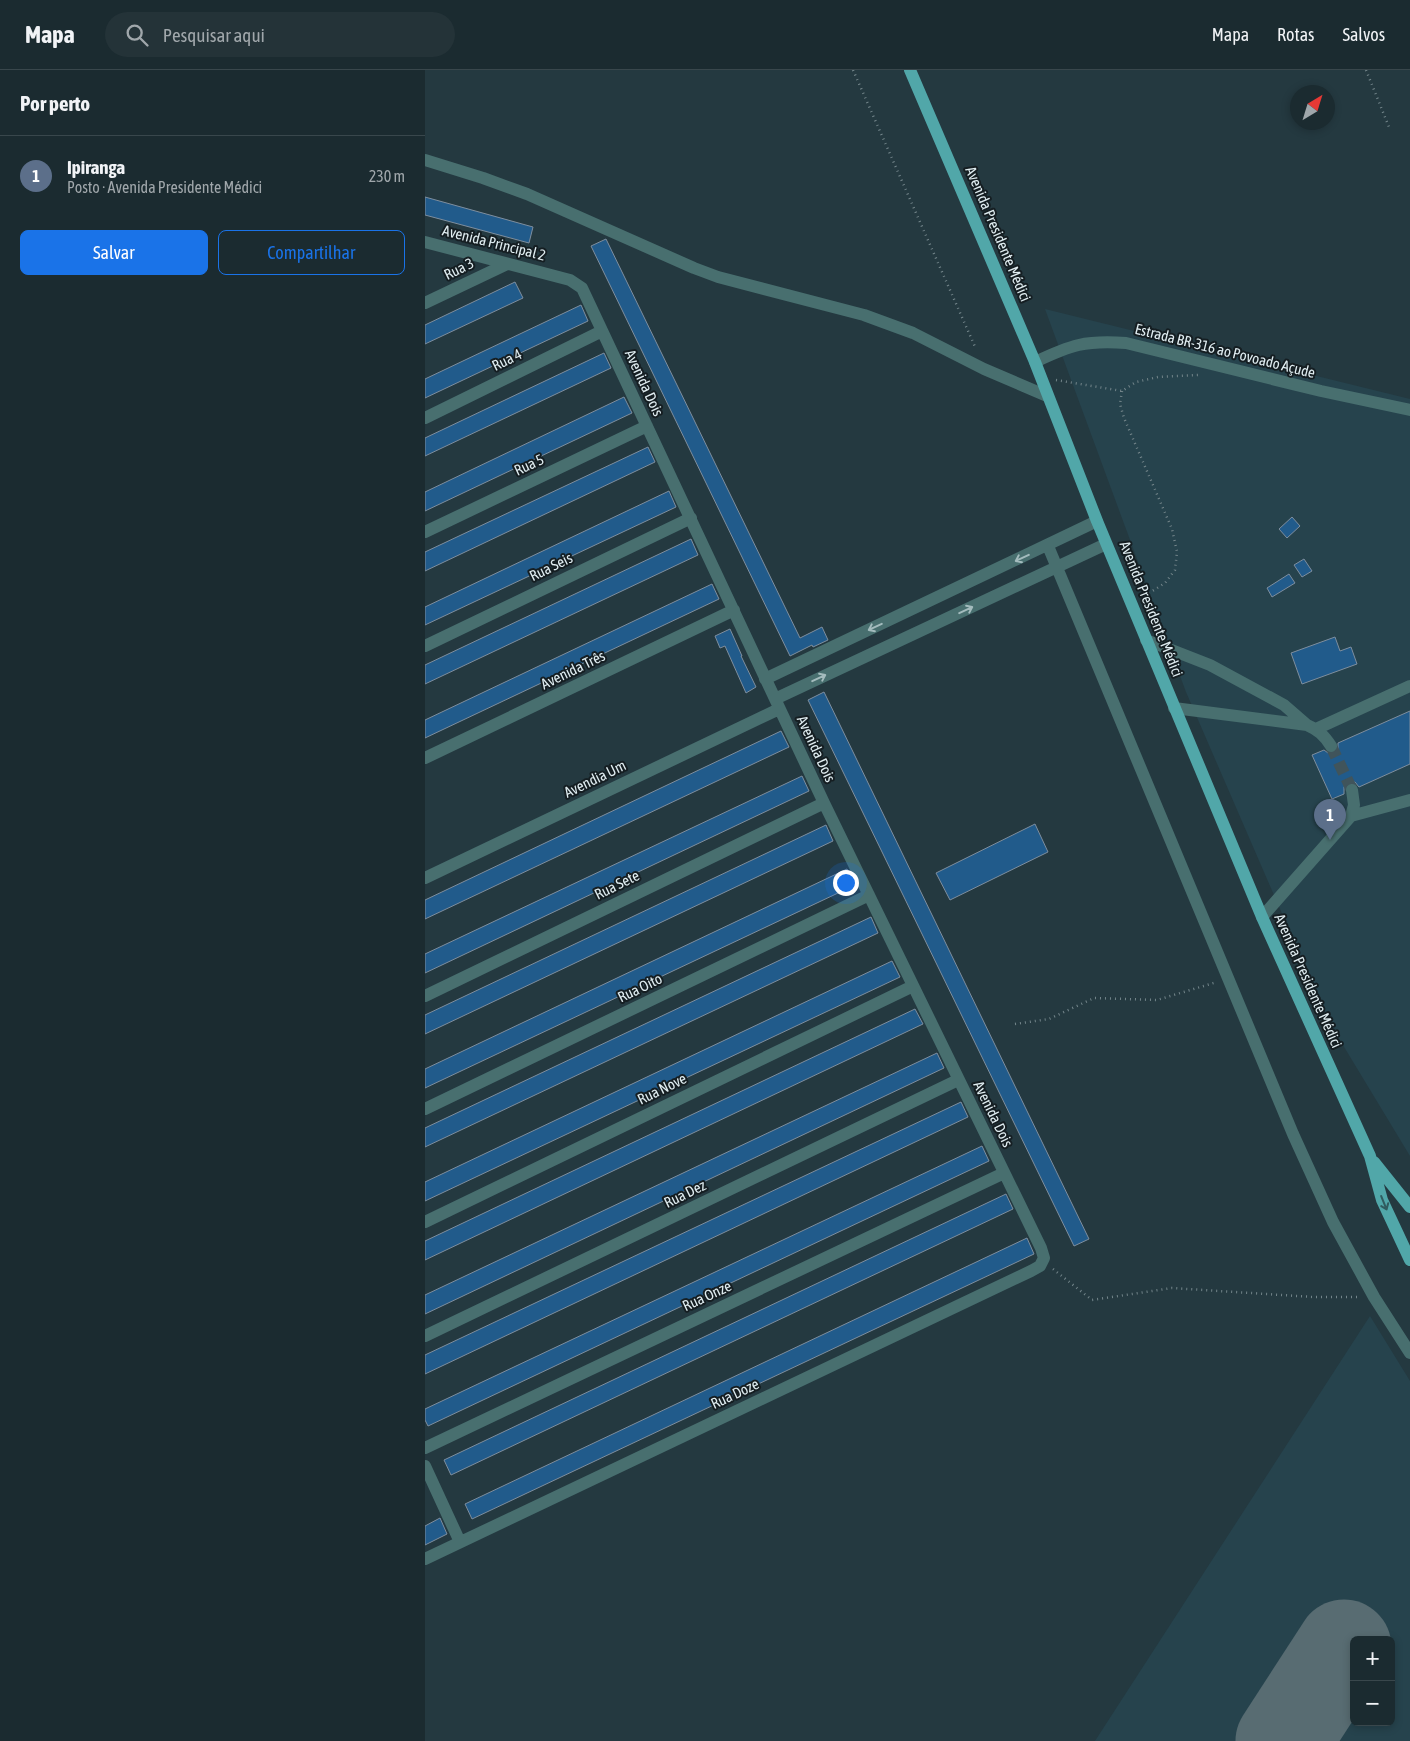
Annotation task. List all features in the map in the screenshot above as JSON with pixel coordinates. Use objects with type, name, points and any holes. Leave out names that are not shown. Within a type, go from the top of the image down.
[{"type":"main road","name":"Avenida Presidente Médici","points":[[910,70],[1035,362],[1106,544],[1174,708],[1262,917],[1370,1156],[1382,1200],[1410,1260]]},
{"type":"main road","name":"Avenida Presidente Médici","points":[[1370,1156],[1410,1207]]},
{"type":"street","points":[[425,160],[527,194],[718,277],[864,314],[913,333],[984,369],[1047,396]]},
{"type":"street","name":"Avenida Principal 2","points":[[425,242],[555,275]]},
{"type":"street","name":"Rua 3","points":[[425,303],[507,264]]},
{"type":"street","name":"Avenida Dois","points":[[555,275],[575,282],[582,288],[824,803],[1041,1248],[1044,1261]]},
{"type":"street","name":"Rua 4","points":[[425,418],[602,332]]},
{"type":"street","name":"Estrada BR-316 ao Povoado Açude","points":[[1035,362],[1081,343],[1105,341],[1126,343],[1410,410]]},
{"type":"street","name":"Rua 5","points":[[425,532],[647,426]]},
{"type":"street","name":"Rua Seis","points":[[425,646],[691,518]]},
{"type":"street","points":[[765,679],[1048,546],[1097,521]]},
{"type":"street","name":"Avendia Um","points":[[425,878],[1106,544]]},
{"type":"street","points":[[1048,546],[1293,1134],[1333,1222],[1374,1297],[1410,1353]]},
{"type":"street","name":"Avenida Três","points":[[425,758],[734,610]]},
{"type":"street","points":[[1146,640],[1211,665],[1284,705],[1325,736],[1331,746]]},
{"type":"street","points":[[1174,708],[1311,727],[1410,686]]},
{"type":"street","points":[[1262,917],[1351,816],[1354,805],[1352,790]]},
{"type":"street","points":[[1351,816],[1410,800]]},
{"type":"street","name":"Rua Sete","points":[[425,996],[824,803]]},
{"type":"street","name":"Rua Oito","points":[[425,1109],[869,895]]},
{"type":"street","name":"Rua Nove","points":[[425,1222],[913,986]]},
{"type":"street","name":"Rua Dez","points":[[425,1336],[959,1080]]},
{"type":"street","name":"Rua Onze","points":[[425,1448],[1004,1173]]},
{"type":"street","name":"Rua Doze","points":[[425,1559],[1031,1271],[1040,1266],[1044,1261]]},
{"type":"street","points":[[425,1466],[460,1542]]},
{"type":"path","points":[[853,70],[984,369]]},
{"type":"path","points":[[1366,70],[1389,127]]},
{"type":"path","points":[[1040,377],[1122,391],[1136,382],[1158,377],[1203,374],[1215,365]]},
{"type":"path","points":[[1122,391],[1120,404],[1124,418],[1172,529],[1177,552],[1175,570],[1165,584],[1131,604]]},
{"type":"path","points":[[1015,1024],[1049,1019],[1094,998],[1157,1000],[1228,978]]},
{"type":"path","points":[[1044,1261],[1092,1300],[1172,1288],[1313,1297],[1374,1297]]},
{"type":"shaded area","points":[[1045,309],[1410,399],[1410,1156],[1329,1022],[1186,692]]},
{"type":"shaded area","points":[[1370,1316],[1410,1381],[1410,1741],[1095,1741]]},
{"type":"building","points":[[425,197],[533,227],[529,243],[425,215]]},
{"type":"building","points":[[606,239],[800,638],[822,627],[828,640],[813,647],[812,645],[790,656],[591,246]]},
{"type":"building","points":[[515,282],[523,298],[425,344],[425,325]]},
{"type":"building","points":[[581,305],[588,321],[425,398],[425,379]]},
{"type":"building","points":[[604,353],[611,368],[425,456],[425,438]]},
{"type":"building","points":[[624,397],[632,413],[425,511],[425,492]]},
{"type":"building","points":[[648,447],[655,462],[425,571],[425,552]]},
{"type":"building","points":[[669,491],[676,507],[425,625],[425,607]]},
{"type":"building","points":[[1292,517],[1300,526],[1287,538],[1279,529]]},
{"type":"building","points":[[691,539],[698,555],[425,684],[425,665]]},
{"type":"building","points":[[1304,559],[1312,571],[1302,577],[1294,565]]},
{"type":"building","points":[[1289,574],[1295,583],[1272,597],[1267,588]]},
{"type":"building","points":[[712,584],[719,599],[425,738],[425,720]]},
{"type":"building","points":[[730,629],[756,687],[746,693],[725,646],[720,648],[715,636]]},
{"type":"building","points":[[1335,637],[1340,651],[1351,647],[1357,664],[1302,684],[1291,653]]},
{"type":"building","points":[[824,692],[1089,1239],[1074,1246],[808,700]]},
{"type":"building","points":[[1410,711],[1410,764],[1359,787],[1355,782],[1347,783],[1344,787],[1344,794],[1332,799],[1312,755],[1324,750],[1328,753],[1335,753],[1338,749],[1338,743]]},
{"type":"building","points":[[781,731],[789,747],[425,919],[425,900]]},
{"type":"building","points":[[802,776],[809,791],[425,973],[425,954]]},
{"type":"building","points":[[1035,824],[1048,852],[950,900],[936,873]]},
{"type":"building","points":[[826,825],[833,841],[425,1034],[425,1015]]},
{"type":"building","points":[[847,869],[855,885],[425,1088],[425,1069]]},
{"type":"building","points":[[871,917],[878,933],[425,1147],[425,1128]]},
{"type":"building","points":[[892,961],[900,977],[425,1201],[425,1182]]},
{"type":"building","points":[[915,1009],[923,1024],[425,1260],[425,1241]]},
{"type":"building","points":[[937,1053],[944,1068],[425,1314],[425,1295]]},
{"type":"building","points":[[961,1102],[968,1117],[425,1374],[425,1355]]},
{"type":"building","points":[[982,1146],[989,1161],[428,1426],[425,1420],[425,1409]]},
{"type":"building","points":[[1006,1194],[1013,1209],[451,1475],[444,1460]]},
{"type":"building","points":[[1027,1238],[1034,1254],[472,1519],[465,1504]]},
{"type":"building","points":[[440,1518],[447,1534],[425,1545],[425,1526]]},
{"type":"runway","points":[[1283,1741],[1344,1647]]},
{"type":"tunnel","points":[[1331,746],[1352,790]]},
{"type":"place","name":"Ipiranga","points":[[1330,840]]}]
